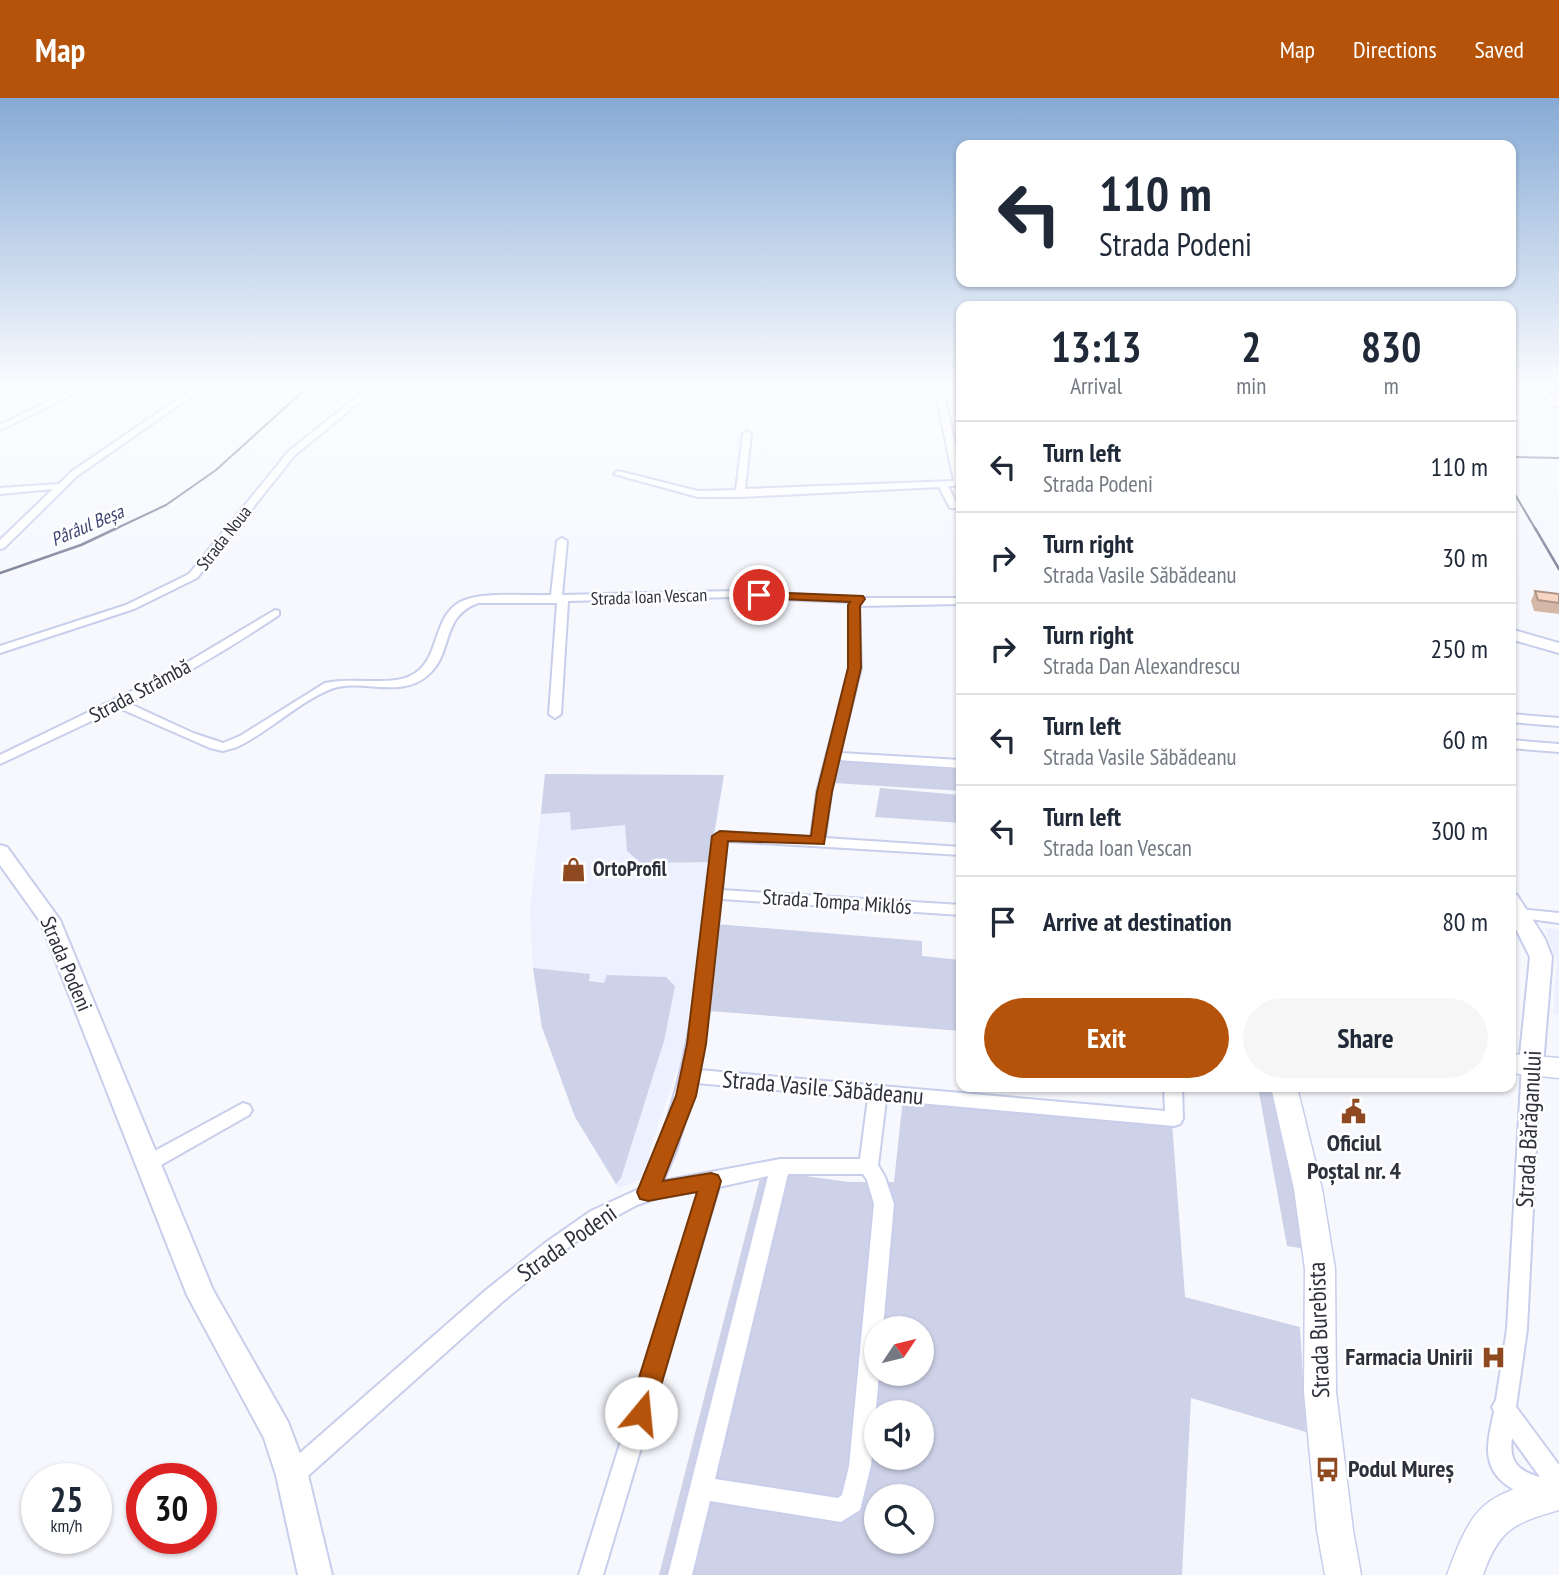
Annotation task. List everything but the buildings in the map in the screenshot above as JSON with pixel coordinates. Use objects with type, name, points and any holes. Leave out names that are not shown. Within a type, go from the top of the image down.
[{"type":"main road","points":[[1516,636],[1559,648]]},
{"type":"main road","name":"Strada Podeni","points":[[0,851],[50,920],[201,1296],[277,1432],[292,1475],[315,1575]]},
{"type":"main road","name":"Strada Bărăganului","points":[[1516,910],[1534,939],[1541,957],[1521,1064]]},
{"type":"main road","points":[[1521,1064],[1559,1068]]},
{"type":"main road","name":"Strada Burebista","points":[[1285,1092],[1308,1189],[1320,1269],[1320,1392],[1335,1530],[1343,1575]]},
{"type":"main road","points":[[1465,1575],[1475,1544],[1487,1523],[1507,1510],[1559,1492]]},
{"type":"street","points":[[0,546],[58,486],[103,455]]},
{"type":"street","name":"Strada Noua","points":[[0,650],[130,607],[193,576],[290,455]]},
{"type":"street","points":[[740,494],[745,455]]},
{"type":"street","points":[[618,474],[684,492],[740,494],[956,483]]},
{"type":"street","points":[[942,484],[953,506]]},
{"type":"street","points":[[0,491],[58,486]]},
{"type":"street","name":"Strada Ioan Vescan","points":[[555,714],[562,541]]},
{"type":"street","name":"Strada Ioan Vescan","points":[[120,704],[212,745],[230,747],[298,703],[332,685],[346,682],[404,682],[424,674],[447,624],[460,606],[468,602],[734,594],[859,599],[858,601],[956,601]]},
{"type":"street","points":[[858,601],[854,605],[855,668],[822,802],[818,841],[956,851]]},
{"type":"street","name":"Strada Strâmbă","points":[[0,760],[120,704],[251,630],[275,613]]},
{"type":"street","points":[[1516,718],[1559,722]]},
{"type":"street","points":[[1516,744],[1559,748]]},
{"type":"street","points":[[834,756],[956,764]]},
{"type":"street","name":"Strada Vasile Săbădeanu","points":[[648,1192],[686,1096],[697,1044],[720,836],[818,841]]},
{"type":"street","name":"Strada Tompa Miklós","points":[[713,894],[956,910]]},
{"type":"street","points":[[1516,907],[1559,918]]},
{"type":"street","name":"Strada Bărăganului","points":[[1521,1064],[1517,1329],[1503,1407],[1499,1450],[1504,1469],[1522,1484],[1559,1492]]},
{"type":"street","name":"Strada Vasile Săbădeanu","points":[[690,1076],[1174,1119],[1173,1092]]},
{"type":"street","points":[[701,1488],[841,1510],[852,1502],[860,1466],[884,1204],[876,1177],[868,1167],[878,1093]]},
{"type":"street","points":[[147,1164],[243,1110]]},
{"type":"street","points":[[680,1575],[780,1166]]},
{"type":"street","name":"Strada Podeni","points":[[292,1475],[386,1394],[471,1315],[566,1238],[604,1212],[648,1192],[780,1166],[868,1167]]},
{"type":"street","points":[[592,1575],[711,1181]]},
{"type":"street","points":[[1503,1407],[1559,1484]]},
{"type":"shaded area","points":[[841,761],[956,768],[956,791],[834,783]]},
{"type":"shaded area","name":"OrtoProfil","points":[[545,774],[724,775],[683,1051],[649,1152],[652,1175],[618,1188],[575,1117],[541,1026],[533,966],[530,910]]},
{"type":"shaded area","points":[[545,774],[724,775],[709,862],[641,863],[627,851],[625,825],[571,830],[570,812],[541,814]]},
{"type":"shaded area","points":[[880,788],[956,795],[956,823],[875,817]]},
{"type":"shaded area","points":[[716,924],[922,941],[922,956],[956,959],[956,1031],[709,1011]]},
{"type":"shaded area","points":[[1545,928],[1559,929],[1559,1016],[1553,1014],[1557,962]]},
{"type":"shaded area","points":[[533,968],[590,974],[589,981],[604,983],[607,975],[666,977],[675,986],[664,1041],[621,1178],[616,1184],[575,1117],[542,1027]]},
{"type":"shaded area","points":[[1259,1092],[1276,1092],[1307,1249],[1287,1246]]},
{"type":"shaded area","points":[[903,1098],[1172,1122],[1185,1297],[1300,1327],[1306,1432],[1191,1398],[1182,1575],[659,1575],[762,1170],[849,1182],[894,1182]]},
{"type":"waterway","name":"Pârâul Beșa","points":[[113,530],[166,505],[233,455]]},
{"type":"waterway","points":[[1516,457],[1559,458]]},
{"type":"waterway","points":[[1516,496],[1536,530]]},
{"type":"waterway","name":"Pârâul Beșa","points":[[0,573],[81,545],[117,528]]},
{"type":"waterway","points":[[1535,528],[1559,569]]},
{"type":"place","name":"OrtoProfil","points":[[573,869]]},
{"type":"place","name":"Oficiul Poștal nr. 4","points":[[1354,1112]]},
{"type":"place","name":"Farmacia Unirii","points":[[1493,1357]]},
{"type":"place","name":"Podul Mureș","points":[[1328,1469]]},
{"type":"route","points":[[641,1413],[711,1181],[648,1192],[686,1096],[697,1044],[720,836],[818,841],[824,792],[855,668],[854,605],[859,599],[759,595]]}]
